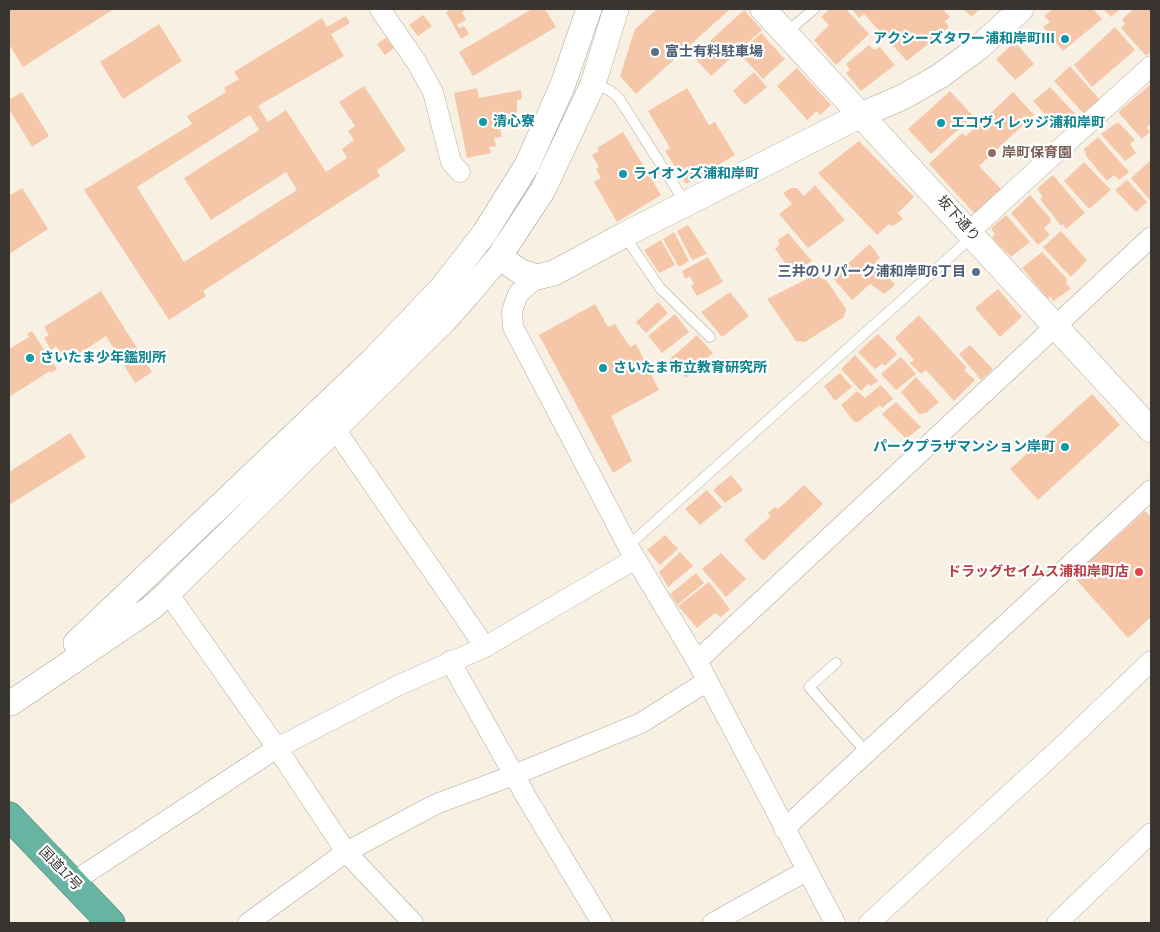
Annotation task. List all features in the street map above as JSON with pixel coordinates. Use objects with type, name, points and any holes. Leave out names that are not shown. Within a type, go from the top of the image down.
[{"type":"highway","name":"国道17号","points":[[9,816],[111,923]]},
{"type":"street","points":[[380,9],[417,62],[433,92],[451,162],[460,172]]},
{"type":"street","points":[[10,703],[140,583],[371,362],[441,289],[484,234],[527,165],[562,87],[589,9]]},
{"type":"street","points":[[10,703],[150,609],[444,321],[499,256],[543,190],[593,84],[616,9]]},
{"type":"street","name":"坂下通り","points":[[763,9],[1151,430]]},
{"type":"street","points":[[835,923],[706,682],[697,661],[631,553],[513,327],[512,311],[518,294],[537,277],[554,273],[624,235],[687,205],[862,115],[903,97],[940,76],[977,50],[1021,9]]},
{"type":"street","points":[[971,234],[1151,66]]},
{"type":"street","points":[[697,661],[1151,237]]},
{"type":"street","points":[[499,256],[522,272],[537,277]]},
{"type":"street","points":[[335,429],[485,647]]},
{"type":"street","points":[[784,830],[1151,490]]},
{"type":"street","points":[[73,882],[278,748],[397,686],[485,647],[631,553]]},
{"type":"street","points":[[168,593],[278,748],[346,852],[413,923]]},
{"type":"street","points":[[450,661],[514,775],[602,923]]},
{"type":"street","points":[[869,923],[1057,751],[1151,661]]},
{"type":"street","points":[[248,923],[346,852],[436,804],[514,775],[640,722],[706,682]]},
{"type":"street","points":[[1057,923],[1151,833]]},
{"type":"street","points":[[713,923],[806,871]]},
{"type":"lane","points":[[786,33],[814,9]]},
{"type":"lane","points":[[593,84],[609,90],[618,97],[687,205]]},
{"type":"lane","points":[[631,553],[971,234]]},
{"type":"lane","points":[[624,235],[660,288],[710,337]]},
{"type":"lane","points":[[836,664],[809,687],[867,753]]},
{"type":"building","points":[[9,9],[114,9],[23,67],[9,44]]},
{"type":"building","points":[[452,9],[466,10],[462,12],[466,20],[457,25],[460,28],[464,26],[469,34],[461,39],[446,12]]},
{"type":"building","points":[[532,9],[545,9],[556,27],[473,76],[459,52]]},
{"type":"building","name":"富士有料駐車場","points":[[657,9],[730,9],[636,94],[620,76],[635,29]]},
{"type":"building","points":[[830,9],[846,9],[869,34],[836,65],[814,40],[829,25],[821,17]]},
{"type":"building","points":[[852,9],[943,9],[950,17],[945,21],[949,27],[907,61],[864,14],[859,18]]},
{"type":"building","points":[[964,9],[980,9],[971,17]]},
{"type":"building","name":"アクシーズタワー浦和岸町Ⅲ","points":[[1053,9],[1093,9],[1102,19],[1063,51],[1043,27],[1050,22],[1044,16]]},
{"type":"building","points":[[1103,9],[1120,9],[1111,17]]},
{"type":"building","points":[[1134,9],[1151,9],[1151,52],[1146,56],[1121,28],[1125,24],[1122,19]]},
{"type":"building","points":[[744,10],[762,30],[711,76],[693,56]]},
{"type":"building","points":[[423,15],[432,26],[418,36],[409,25]]},
{"type":"building","points":[[346,16],[350,23],[331,34],[344,56],[258,106],[268,122],[286,110],[326,172],[347,158],[342,149],[354,140],[348,131],[355,126],[339,102],[364,86],[406,150],[377,170],[380,176],[203,291],[206,296],[169,320],[84,190],[192,124],[187,116],[226,92],[224,88],[239,79],[234,72],[322,18],[327,27]],"holes":[[[250,115],[259,130],[184,178],[211,220],[286,172],[297,190],[184,262],[137,187]]]},
{"type":"building","points":[[159,24],[182,61],[123,99],[100,62]]},
{"type":"building","points":[[1115,27],[1135,50],[1092,87],[1074,65]]},
{"type":"building","points":[[761,33],[785,59],[763,79],[739,53]]},
{"type":"building","points":[[386,38],[394,48],[385,55],[377,44]]},
{"type":"building","points":[[1015,42],[1034,64],[1015,80],[996,59]]},
{"type":"building","points":[[869,45],[874,50],[880,47],[895,65],[861,91],[846,73],[850,70],[846,64]]},
{"type":"building","points":[[1070,66],[1100,100],[1084,114],[1054,81]]},
{"type":"building","points":[[797,68],[831,105],[820,115],[817,111],[807,120],[777,86]]},
{"type":"building","points":[[754,72],[767,87],[745,105],[733,91]]},
{"type":"building","points":[[1151,84],[1151,123],[1147,127],[1150,132],[1142,139],[1118,112]]},
{"type":"building","points":[[1050,87],[1079,118],[1060,131],[1033,101]]},
{"type":"building","name":"清心寮","points":[[477,88],[479,98],[521,90],[522,99],[517,100],[517,112],[505,118],[507,127],[500,128],[502,137],[494,138],[496,146],[489,147],[491,153],[467,158],[454,93]]},
{"type":"building","points":[[687,88],[709,125],[715,122],[735,155],[686,184],[665,151],[670,148],[648,111]]},
{"type":"building","name":"エコヴィレッジ浦和岸町","points":[[950,91],[973,116],[931,154],[908,129]]},
{"type":"building","points":[[22,92],[49,136],[32,147],[9,109],[9,100]]},
{"type":"building","points":[[1013,92],[1034,115],[979,166],[1002,190],[975,214],[929,164],[962,133],[966,136]]},
{"type":"building","points":[[1118,122],[1135,140],[1130,144],[1136,153],[1125,161],[1101,134]]},
{"type":"building","name":"ライオンズ浦和岸町","points":[[623,132],[661,195],[617,222],[594,182],[601,178],[596,169],[599,167],[592,155],[599,151],[597,148]]},
{"type":"building","points":[[1098,137],[1129,172],[1119,180],[1114,175],[1107,181],[1086,156],[1084,149]]},
{"type":"building","points":[[859,141],[914,197],[898,213],[903,219],[893,226],[889,224],[877,235],[818,173]]},
{"type":"building","points":[[1151,160],[1151,199],[1150,200],[1131,178]]},
{"type":"building","points":[[1084,162],[1111,190],[1089,209],[1064,181]]},
{"type":"building","points":[[1053,175],[1085,213],[1066,229],[1063,224],[1061,226],[1040,199],[1043,197],[1037,189]]},
{"type":"building","points":[[1127,180],[1147,202],[1136,212],[1115,190]]},
{"type":"building","points":[[815,185],[845,220],[808,248],[779,214],[792,204],[783,193],[791,188],[797,188],[804,196]]},
{"type":"building","points":[[22,188],[48,229],[9,254],[9,196]]},
{"type":"building","points":[[1030,195],[1051,219],[1050,223],[1044,228],[1050,235],[1038,245],[1011,213]]},
{"type":"building","points":[[1006,215],[1030,242],[1011,257],[992,238],[995,234],[991,228]]},
{"type":"building","points":[[688,225],[707,254],[692,260],[677,231]]},
{"type":"building","points":[[1061,231],[1087,260],[1071,277],[1043,247]]},
{"type":"building","points":[[674,232],[689,261],[679,267],[663,239]]},
{"type":"building","points":[[788,233],[812,261],[792,273],[775,249],[780,244],[778,240]]},
{"type":"building","points":[[661,240],[675,265],[659,273],[644,250]]},
{"type":"building","points":[[870,244],[880,258],[876,261],[895,285],[884,294],[870,284],[852,300],[832,277]]},
{"type":"building","points":[[1042,252],[1067,279],[1066,283],[1071,289],[1053,301],[1050,296],[1048,299],[1022,268]]},
{"type":"building","points":[[708,257],[723,282],[697,296],[691,286],[694,284],[690,276],[685,279],[682,271]]},
{"type":"building","points":[[815,275],[827,281],[846,309],[844,317],[805,342],[796,341],[767,299]]},
{"type":"building","points":[[998,289],[1022,317],[1000,337],[975,308]]},
{"type":"building","points":[[101,291],[152,372],[135,383],[106,336],[66,362],[56,346],[51,350],[44,338],[49,335],[44,327]]},
{"type":"building","points":[[730,292],[749,316],[722,337],[701,312]]},
{"type":"building","points":[[658,302],[668,313],[646,333],[636,322]]},
{"type":"building","name":"さいたま市立教育研究所","points":[[595,304],[608,327],[615,324],[630,347],[636,344],[659,390],[611,416],[632,461],[613,473],[539,335]]},
{"type":"building","points":[[675,314],[689,332],[662,353],[648,336]]},
{"type":"building","points":[[919,315],[966,367],[965,371],[975,380],[954,401],[926,370],[921,374],[910,363],[914,360],[895,338]]},
{"type":"building","name":"さいたま少年鑑別所","points":[[32,331],[57,369],[51,373],[50,371],[9,397],[9,349],[29,337],[27,334]]},
{"type":"building","points":[[878,334],[897,354],[885,366],[882,364],[875,369],[858,352]]},
{"type":"building","points":[[697,335],[713,353],[686,378],[670,359]]},
{"type":"building","points":[[970,345],[993,369],[981,380],[959,354]]},
{"type":"building","points":[[855,355],[878,381],[871,386],[868,384],[861,391],[841,369]]},
{"type":"building","points":[[901,357],[916,374],[896,390],[881,374]]},
{"type":"building","points":[[840,373],[852,387],[835,401],[824,386]]},
{"type":"building","points":[[916,377],[939,402],[926,413],[919,414],[901,392]]},
{"type":"building","points":[[881,385],[893,399],[882,408],[880,405],[858,422],[854,422],[841,405],[857,391],[865,398]]},
{"type":"building","name":"パークプラザマンション岸町","points":[[1092,394],[1120,425],[1038,500],[1010,469]]},
{"type":"building","points":[[896,402],[921,427],[906,439],[882,414]]},
{"type":"building","points":[[70,433],[86,457],[9,505],[9,472]]},
{"type":"building","points":[[731,475],[743,490],[725,503],[713,490]]},
{"type":"building","points":[[804,485],[823,504],[763,561],[744,540],[771,516],[768,513],[775,507],[778,509]]},
{"type":"building","points":[[707,490],[722,507],[700,525],[685,509]]},
{"type":"building","points":[[1145,511],[1151,517],[1151,617],[1128,638],[1073,576]]},
{"type":"building","points":[[665,535],[678,549],[660,565],[647,550]]},
{"type":"building","points":[[680,552],[693,566],[668,587],[659,572]]},
{"type":"building","points":[[721,553],[746,579],[726,597],[702,569]]},
{"type":"building","points":[[696,573],[704,583],[677,605],[670,594]]},
{"type":"building","points":[[709,582],[730,609],[721,617],[715,613],[697,628],[678,606]]},
{"type":"place","name":"アクシーズタワー浦和岸町Ⅲ","points":[[1065,39]]},
{"type":"place","name":"富士有料駐車場","points":[[655,52]]},
{"type":"place","name":"清心寮","points":[[483,122]]},
{"type":"place","name":"エコヴィレッジ浦和岸町","points":[[941,123]]},
{"type":"place","name":"岸町保育園","points":[[992,153]]},
{"type":"place","name":"ライオンズ浦和岸町","points":[[623,174]]},
{"type":"place","name":"三井のリパーク浦和岸町6丁目","points":[[976,272]]},
{"type":"place","name":"さいたま少年鑑別所","points":[[30,358]]},
{"type":"place","name":"さいたま市立教育研究所","points":[[603,368]]},
{"type":"place","name":"パークプラザマンション岸町","points":[[1065,447]]},
{"type":"place","name":"ドラッグセイムス浦和岸町店","points":[[1139,572]]}]
